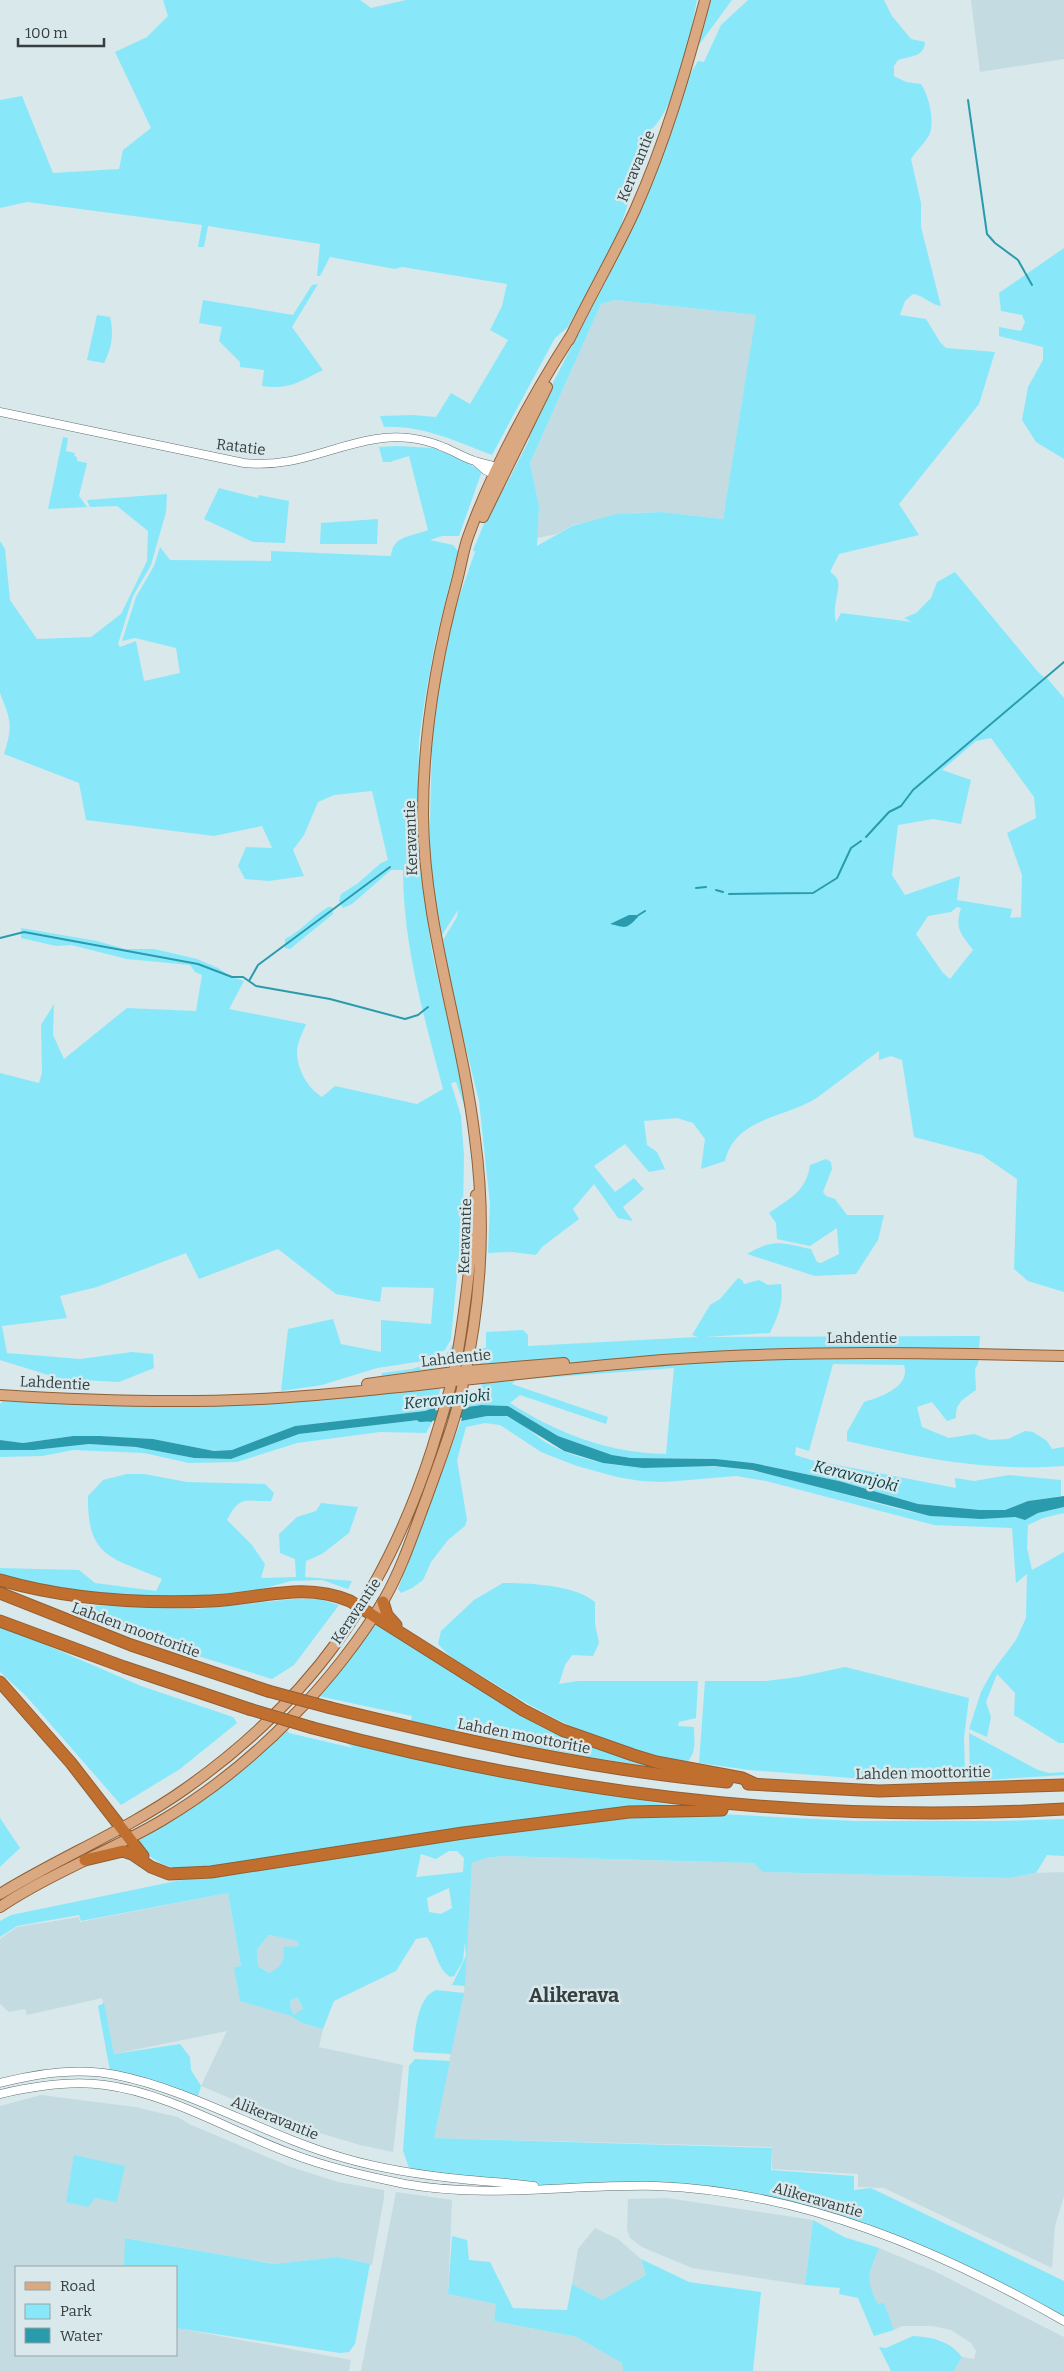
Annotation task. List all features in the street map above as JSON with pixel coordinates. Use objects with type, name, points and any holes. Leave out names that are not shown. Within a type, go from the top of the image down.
[{"type":"highway","points":[[0,1580],[39,1590],[96,1599],[143,1602],[214,1601],[297,1590],[310,1590],[340,1597],[408,1637],[523,1710],[562,1730],[640,1758],[742,1778],[755,1784]]},
{"type":"highway","name":"Lahden moottoritie","points":[[0,1593],[131,1645],[268,1691],[491,1746],[596,1766],[686,1778],[879,1791],[1064,1785]]},
{"type":"highway","points":[[383,1602],[387,1616],[408,1637]]},
{"type":"highway","points":[[0,1621],[124,1667],[249,1709],[397,1750],[481,1768],[665,1798],[794,1810]]},
{"type":"highway","points":[[0,1682],[71,1763],[140,1854],[159,1867],[179,1872],[195,1873]]},
{"type":"highway","points":[[85,1860],[123,1851],[132,1854],[160,1871],[177,1875],[463,1833],[629,1812],[794,1810],[958,1814],[1064,1809]]},
{"type":"main road","name":"Keravantie","points":[[0,1908],[40,1882],[163,1820],[198,1797],[264,1745],[313,1695],[374,1617],[401,1566],[452,1425],[465,1376],[482,1238],[481,1187],[463,1065],[434,929],[424,826],[424,788],[430,706],[443,637],[461,566],[518,424],[572,334],[620,242],[648,177],[681,85],[705,0]]},
{"type":"main road","name":"Keravantie","points":[[0,1894],[30,1875],[120,1829],[183,1790],[258,1731],[319,1668],[361,1608],[399,1538],[413,1504],[453,1377],[468,1272],[478,1167]]},
{"type":"main road","name":"Lahdentie","points":[[0,1395],[127,1402],[261,1399],[453,1377],[660,1360],[802,1353],[942,1353],[1064,1356]]},
{"type":"street","name":"Ratatie","points":[[0,412],[260,465],[293,462],[363,442],[390,437],[417,439],[442,446],[499,472]]},
{"type":"street","name":"Alikeravantie","points":[[0,2083],[46,2073],[93,2072],[116,2075],[152,2084],[296,2143],[362,2163],[395,2170],[544,2188]]},
{"type":"street","name":"Alikeravantie","points":[[0,2094],[45,2085],[105,2085],[156,2098],[316,2163],[408,2184],[448,2189],[679,2188],[778,2201],[850,2223],[940,2258],[1031,2302],[1064,2321]]},
{"type":"shaded area","points":[[971,0],[1064,0],[1064,59],[980,72]]},
{"type":"shaded area","points":[[615,300],[757,315],[723,519],[661,512],[632,513],[573,525],[557,534],[537,538],[539,505],[530,463],[601,304]]},
{"type":"shaded area","points":[[503,1856],[754,1863],[762,1872],[1009,1878],[1036,1873],[1064,1872],[1064,2196],[1055,2226],[1052,2268],[884,2188],[858,2187],[858,2174],[772,2169],[772,2147],[433,2138],[464,1990],[472,1863],[486,1858]]},
{"type":"shaded area","points":[[228,1893],[241,1966],[234,1967],[273,2010],[291,2016],[302,2023],[323,2029],[319,2047],[403,2065],[393,2152],[360,2145],[299,2127],[201,2086],[227,2031],[114,2054],[102,1998],[27,2015],[25,2009],[9,2012],[0,2004],[0,1939],[17,1927],[79,1917],[80,1922]]},
{"type":"shaded area","points":[[269,1935],[297,1941],[299,1946],[285,1959],[279,1969],[271,1973],[258,1966],[257,1949]]},
{"type":"shaded area","points":[[297,1997],[303,2010],[294,2016],[290,2006],[291,2000]]},
{"type":"shaded area","points":[[41,2095],[135,2107],[178,2117],[189,2124],[291,2167],[338,2182],[384,2190],[372,2265],[338,2257],[275,2264],[126,2238],[124,2266],[15,2266],[15,2356],[178,2356],[178,2328],[351,2360],[349,2371],[0,2371],[0,2106]],"holes":[[[124,2166],[117,2201],[95,2198]]]},
{"type":"shaded area","points":[[396,2192],[452,2200],[448,2294],[497,2304],[494,2321],[577,2337],[623,2363],[623,2371],[361,2371]]},
{"type":"shaded area","points":[[667,2198],[813,2220],[805,2285],[692,2268],[642,2247],[630,2238],[627,2229],[628,2199]]},
{"type":"shaded area","points":[[595,2228],[618,2239],[641,2259],[646,2275],[602,2300],[572,2284],[578,2249]]},
{"type":"shaded area","points":[[879,2248],[934,2271],[1064,2337],[1064,2371],[954,2371],[962,2357],[974,2359],[976,2351],[971,2343],[951,2330],[932,2326],[902,2326],[894,2330],[884,2304],[878,2304],[868,2284],[869,2275]]},
{"type":"green space","points":[[163,0],[360,0],[371,8],[406,0],[697,0],[681,72],[666,108],[657,123],[647,133],[648,144],[619,231],[568,327],[555,338],[492,455],[426,432],[398,427],[384,427],[380,416],[412,415],[436,417],[451,393],[470,404],[508,340],[490,330],[502,306],[507,284],[402,267],[395,269],[330,257],[320,276],[317,276],[320,244],[208,226],[204,247],[198,247],[202,225],[27,202],[0,208],[0,100],[22,96],[53,173],[119,169],[123,150],[151,128],[115,52],[147,37],[168,16]]},
{"type":"green space","points":[[708,0],[732,0],[696,49]]},
{"type":"green space","points":[[748,0],[884,0],[892,16],[911,39],[925,42],[922,51],[919,53],[912,57],[898,60],[894,66],[894,76],[906,82],[921,84],[927,95],[931,118],[930,132],[911,159],[921,203],[921,227],[941,306],[913,294],[905,301],[900,315],[926,319],[940,342],[946,348],[995,352],[979,404],[899,504],[919,535],[839,554],[830,572],[838,581],[835,610],[836,622],[841,613],[912,622],[904,618],[916,613],[931,598],[937,582],[955,572],[1045,678],[1011,707],[1047,678],[1064,698],[1064,1292],[1028,1281],[1014,1269],[1017,1179],[982,1155],[914,1137],[902,1060],[891,1056],[879,1060],[879,1051],[818,1097],[751,1127],[739,1135],[731,1146],[725,1161],[701,1169],[705,1139],[693,1123],[677,1118],[644,1121],[647,1145],[657,1152],[665,1169],[649,1172],[625,1144],[594,1166],[615,1192],[634,1178],[644,1189],[623,1207],[633,1221],[618,1218],[594,1184],[573,1209],[579,1219],[542,1247],[536,1255],[512,1252],[488,1253],[490,1204],[479,1101],[452,992],[443,940],[457,917],[458,910],[442,935],[439,936],[429,858],[432,744],[436,701],[455,609],[475,552],[473,550],[497,493],[505,487],[529,440],[528,431],[603,286],[650,183],[689,76],[698,61],[704,62],[721,25]],"holes":[[[615,300],[756,315],[723,519],[661,512],[617,514],[572,526],[537,546],[539,505],[530,463],[601,304]],[[991,738],[1034,797],[1036,818],[1007,833],[1022,875],[1021,917],[1010,918],[1012,909],[957,900],[960,876],[905,895],[892,875],[898,825],[933,819],[961,824],[971,780],[942,770],[976,741]],[[957,907],[961,908],[958,921],[960,931],[973,950],[950,979],[943,973],[916,934],[928,916],[951,912]]]},
{"type":"green space","points":[[1064,248],[1064,459],[1036,442],[1022,420],[1028,387],[1043,360],[1043,347],[999,336],[999,327],[1021,331],[1025,322],[1022,315],[1001,311],[999,293]]},
{"type":"green space","points":[[318,284],[292,327],[323,370],[294,384],[280,387],[262,386],[264,370],[240,367],[240,362],[219,341],[222,327],[199,323],[203,300],[293,315],[312,285]]},
{"type":"green space","points":[[97,315],[110,317],[111,323],[112,340],[104,363],[87,360]]},
{"type":"green space","points":[[63,437],[68,438],[66,451],[75,453],[74,456],[77,457],[77,461],[87,463],[79,496],[87,507],[48,509]]},
{"type":"green space","points":[[379,447],[433,448],[460,459],[482,471],[459,536],[442,536],[430,540],[453,545],[458,551],[435,643],[419,741],[417,846],[432,952],[462,1082],[466,1111],[456,1082],[451,1083],[461,1116],[464,1156],[463,1213],[451,1339],[445,1350],[423,1361],[377,1368],[322,1385],[281,1391],[288,1329],[333,1319],[341,1344],[381,1352],[381,1320],[431,1324],[434,1288],[382,1287],[380,1302],[336,1294],[278,1249],[199,1279],[186,1253],[97,1287],[60,1296],[67,1318],[2,1326],[7,1353],[80,1359],[132,1352],[153,1354],[154,1368],[119,1382],[61,1379],[0,1360],[0,1073],[39,1083],[42,1073],[41,1025],[54,1004],[53,1035],[64,1059],[127,1008],[196,1011],[202,975],[195,972],[190,965],[127,959],[71,945],[56,946],[21,938],[21,928],[97,941],[125,949],[154,949],[176,954],[197,959],[244,981],[229,1009],[306,1024],[298,1047],[298,1060],[308,1084],[322,1097],[335,1086],[417,1104],[443,1089],[422,1007],[411,953],[404,898],[403,870],[391,870],[352,904],[343,908],[339,901],[341,894],[357,884],[381,863],[388,860],[372,791],[334,795],[318,802],[304,835],[293,850],[304,876],[269,881],[245,879],[238,866],[246,847],[272,848],[262,826],[214,836],[86,820],[79,783],[4,754],[10,723],[0,693],[0,541],[5,549],[10,600],[37,639],[91,637],[121,614],[147,561],[148,531],[117,506],[90,507],[87,500],[167,494],[166,512],[151,565],[133,596],[118,644],[120,647],[136,641],[144,681],[180,673],[176,648],[135,638],[122,641],[136,597],[154,566],[160,547],[170,560],[271,561],[271,551],[391,556],[392,549],[399,540],[428,530],[409,456],[390,462],[383,462]]},
{"type":"green space","points":[[219,488],[258,498],[259,495],[289,501],[285,543],[253,542],[204,519]]},
{"type":"green space","points":[[378,519],[377,544],[320,544],[321,523]]},
{"type":"green space","points":[[328,907],[332,907],[333,914],[290,949],[285,948],[285,939]]},
{"type":"green space","points":[[826,1159],[831,1162],[832,1169],[823,1192],[826,1196],[835,1199],[847,1215],[884,1215],[878,1240],[856,1274],[815,1276],[747,1254],[765,1246],[778,1243],[811,1249],[817,1262],[821,1263],[839,1254],[837,1228],[810,1246],[777,1239],[776,1223],[769,1213],[796,1194],[805,1182],[810,1165]]},
{"type":"green space","points":[[738,1278],[744,1284],[759,1280],[768,1285],[781,1284],[782,1297],[780,1309],[770,1333],[705,1337],[980,1336],[978,1364],[975,1369],[976,1390],[959,1404],[956,1418],[947,1421],[932,1402],[917,1407],[922,1427],[949,1438],[974,1434],[990,1440],[1008,1439],[1025,1431],[1033,1432],[1047,1441],[1052,1449],[1064,1447],[1064,1466],[1009,1467],[955,1462],[847,1441],[847,1432],[864,1402],[886,1394],[899,1385],[905,1373],[904,1365],[833,1364],[809,1451],[796,1447],[795,1455],[811,1460],[956,1488],[955,1478],[974,1481],[1009,1475],[1061,1480],[1061,1496],[1028,1501],[1005,1510],[980,1510],[918,1504],[839,1481],[753,1463],[716,1459],[631,1458],[612,1455],[558,1436],[508,1406],[481,1405],[465,1408],[468,1396],[482,1389],[479,1348],[486,1348],[486,1332],[523,1330],[528,1335],[528,1346],[698,1337],[692,1335],[710,1305],[720,1299]],"holes":[[[674,1368],[666,1454],[645,1453],[604,1446],[547,1424],[510,1403],[520,1395],[606,1424],[608,1417],[512,1384],[515,1380]]]},
{"type":"green space","points":[[455,1341],[451,1360],[444,1367],[381,1376],[382,1373],[412,1369],[443,1359]]},
{"type":"green space","points":[[438,1385],[440,1390],[436,1407],[425,1411],[295,1426],[232,1450],[214,1451],[153,1439],[100,1436],[73,1436],[23,1443],[0,1440],[0,1404],[3,1401],[115,1406],[232,1405]]},
{"type":"green space","points":[[502,1415],[520,1423],[560,1450],[604,1463],[652,1467],[700,1466],[757,1472],[806,1483],[902,1510],[939,1517],[1001,1516],[1025,1519],[1038,1513],[1064,1507],[1064,1513],[1043,1518],[1028,1525],[1027,1548],[1032,1570],[1064,1552],[1064,1743],[1059,1743],[1014,1715],[1015,1693],[997,1674],[986,1702],[991,1717],[987,1737],[969,1729],[981,1692],[992,1672],[1016,1640],[1026,1618],[1027,1574],[1016,1583],[1012,1528],[934,1525],[766,1481],[736,1476],[665,1482],[617,1477],[577,1466],[541,1452],[500,1425],[485,1423],[466,1427],[457,1460],[467,1520],[465,1526],[448,1540],[431,1562],[423,1580],[401,1593],[398,1589],[461,1421]]},
{"type":"green space","points":[[419,1420],[432,1422],[426,1433],[380,1432],[297,1443],[237,1462],[189,1463],[144,1453],[73,1450],[42,1456],[0,1457],[0,1450],[34,1450],[89,1444],[136,1447],[194,1458],[231,1459],[299,1434]]},
{"type":"green space","points":[[127,1474],[144,1474],[187,1482],[265,1484],[274,1493],[271,1501],[244,1501],[236,1506],[227,1520],[252,1545],[265,1564],[261,1578],[296,1577],[295,1559],[280,1553],[279,1534],[297,1517],[316,1511],[321,1503],[358,1507],[349,1533],[322,1554],[306,1561],[305,1577],[352,1581],[348,1589],[322,1580],[291,1581],[247,1593],[199,1597],[96,1595],[0,1577],[0,1568],[79,1570],[95,1583],[156,1591],[162,1579],[116,1560],[98,1544],[92,1532],[88,1496],[103,1480]]},
{"type":"green space","points":[[503,1583],[551,1586],[576,1592],[595,1602],[595,1624],[599,1643],[593,1656],[572,1655],[565,1665],[559,1684],[578,1681],[698,1681],[696,1718],[679,1722],[678,1726],[694,1727],[694,1750],[687,1762],[631,1749],[557,1719],[509,1693],[460,1663],[443,1650],[438,1644],[441,1631],[474,1600]]},
{"type":"green space","points":[[294,1599],[319,1599],[339,1605],[294,1665],[272,1679],[198,1656],[77,1609],[79,1605],[197,1609]]},
{"type":"green space","points":[[376,1624],[522,1713],[666,1769],[583,1756],[411,1721],[412,1716],[318,1696]]},
{"type":"green space","points":[[0,1625],[141,1686],[233,1717],[237,1723],[180,1769],[121,1805],[26,1696],[0,1672]]},
{"type":"green space","points":[[845,1667],[969,1698],[964,1738],[965,1774],[878,1780],[749,1770],[699,1763],[705,1681],[766,1681],[798,1677]]},
{"type":"green space","points":[[287,1730],[289,1733],[353,1748],[345,1742],[480,1773],[670,1805],[191,1870],[168,1866],[148,1855],[138,1842],[140,1840],[199,1802]]},
{"type":"green space","points":[[969,1733],[1038,1770],[1049,1773],[1064,1772],[1064,1775],[970,1781]]},
{"type":"green space","points":[[635,1814],[720,1814],[854,1821],[1064,1819],[1064,1856],[1047,1855],[1036,1873],[1009,1878],[762,1872],[754,1863],[503,1856],[486,1858],[472,1863],[465,1986],[452,1985],[466,1956],[465,1942],[463,1961],[454,1976],[450,1977],[439,1964],[427,1937],[416,1939],[396,1971],[334,2001],[323,2029],[302,2023],[291,2016],[240,2001],[234,1967],[241,1966],[228,1893],[81,1921],[79,1915],[17,1926],[0,1937],[0,1921],[11,1915],[196,1877]],"holes":[[[449,1851],[457,1851],[464,1858],[463,1872],[416,1877],[421,1854],[436,1859]],[[449,1888],[452,1908],[441,1914],[429,1912],[427,1898]],[[269,1935],[297,1941],[299,1946],[283,1947],[284,1956],[282,1962],[278,1968],[270,1973],[258,1966],[257,1949]],[[297,1997],[303,2009],[294,2015],[290,2006],[291,2000]]]},
{"type":"green space","points":[[0,1818],[20,1848],[0,1867]]},
{"type":"green space","points":[[436,1990],[464,1993],[451,2054],[415,2052],[413,2050],[416,2025],[421,2008],[430,1994]]},
{"type":"green space","points":[[104,2003],[114,2054],[180,2044],[190,2057],[191,2070],[201,2086],[197,2099],[110,2071],[98,2006]]},
{"type":"green space","points":[[415,2059],[450,2061],[434,2138],[772,2148],[771,2170],[854,2176],[854,2190],[871,2188],[1064,2281],[1064,2317],[1031,2299],[940,2258],[813,2211],[695,2188],[544,2188],[415,2172],[409,2168],[403,2151],[409,2066]]},
{"type":"green space","points":[[74,2155],[125,2166],[117,2202],[95,2198],[88,2207],[66,2202]]},
{"type":"green space","points":[[813,2220],[844,2237],[879,2248],[871,2270],[871,2288],[878,2304],[884,2303],[894,2330],[874,2336],[858,2298],[839,2294],[840,2288],[805,2285]]},
{"type":"green space","points":[[452,2236],[467,2240],[469,2260],[490,2262],[513,2308],[567,2310],[572,2284],[602,2300],[646,2275],[641,2259],[689,2282],[761,2292],[753,2371],[623,2371],[622,2363],[577,2337],[494,2321],[496,2304],[448,2294]]},
{"type":"green space","points":[[125,2238],[274,2264],[338,2257],[370,2264],[355,2344],[349,2352],[340,2353],[178,2328],[178,2266],[124,2266]]},
{"type":"green space","points":[[913,2336],[927,2337],[952,2347],[962,2357],[954,2371],[891,2371],[879,2347],[886,2348]]},
{"type":"water","points":[[629,915],[636,915],[638,917],[625,927],[610,924]]},
{"type":"water","points":[[481,1405],[508,1406],[558,1436],[612,1455],[631,1458],[716,1459],[753,1463],[839,1481],[918,1504],[980,1510],[1005,1510],[1028,1501],[1064,1496],[1064,1507],[1038,1513],[1025,1520],[1015,1517],[981,1519],[930,1516],[752,1470],[714,1466],[643,1468],[603,1463],[564,1451],[507,1416],[487,1416],[461,1421],[465,1408]]},
{"type":"water","points":[[436,1407],[432,1422],[419,1420],[299,1434],[231,1459],[194,1458],[136,1447],[89,1444],[34,1450],[0,1450],[0,1440],[23,1443],[73,1436],[100,1436],[153,1439],[214,1451],[232,1450],[295,1426],[425,1411]]},
{"type":"waterway","points":[[968,100],[987,234],[995,243],[1018,260],[1032,285]]},
{"type":"waterway","points":[[866,837],[889,812],[901,806],[913,790],[1064,662]]},
{"type":"waterway","points":[[729,894],[813,893],[837,878],[851,848],[861,841]]},
{"type":"waterway","points":[[249,981],[258,965],[390,867]]},
{"type":"waterway","points":[[696,888],[706,887]]},
{"type":"waterway","points":[[716,890],[723,892]]},
{"type":"waterway","points":[[637,916],[645,911]]},
{"type":"waterway","points":[[0,938],[24,932],[198,964],[232,977],[243,977],[256,986],[330,999],[405,1019],[418,1015],[428,1007]]},
{"type":"waterway","name":"Keravanjoki","points":[[421,1417],[477,1411]]},
{"type":"district","name":"Alikerava","points":[[574,1995]]}]
